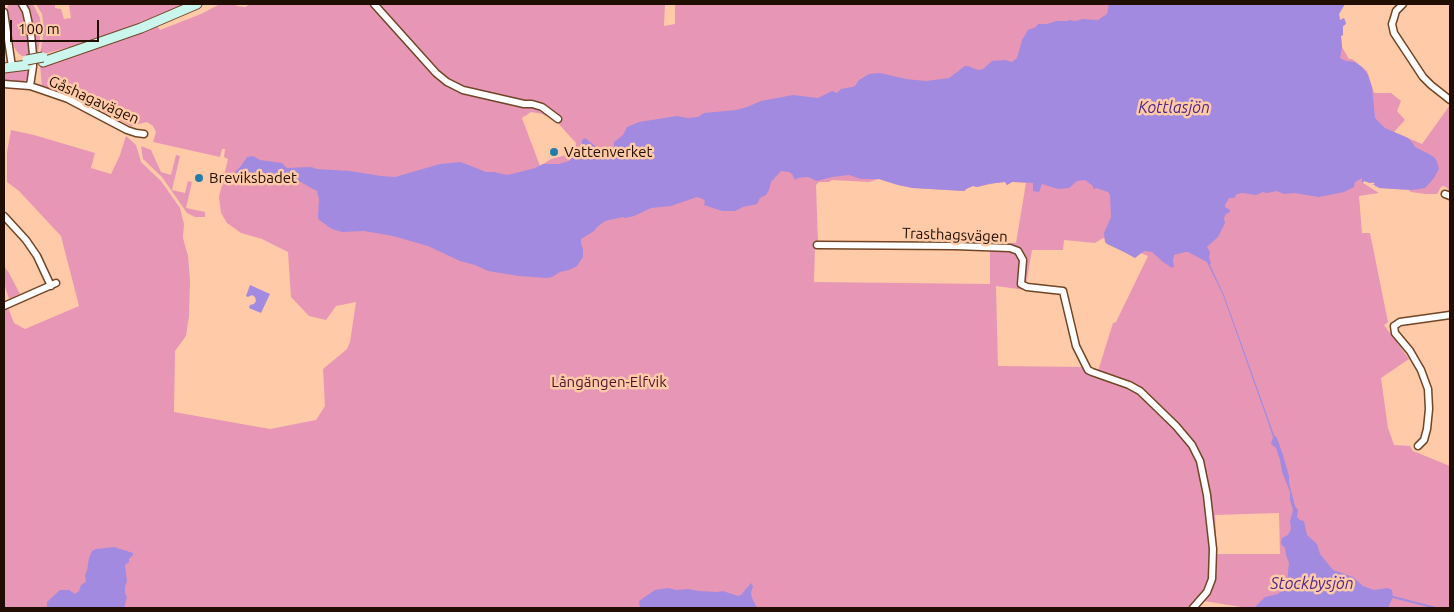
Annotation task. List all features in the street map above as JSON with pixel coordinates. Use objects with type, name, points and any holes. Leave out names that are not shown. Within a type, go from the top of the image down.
[{"type":"main road","points":[[8,65],[74,51],[150,24],[197,4]]},
{"type":"street","points":[[22,4],[31,34],[33,66],[30,86]]},
{"type":"street","points":[[374,4],[447,82],[463,90],[524,104],[532,104],[542,108],[558,119]]},
{"type":"street","points":[[1403,4],[1396,11],[1392,24],[1394,33],[1423,77],[1431,86],[1450,100]]},
{"type":"street","points":[[4,12],[8,65]]},
{"type":"street","name":"Gåshagavägen","points":[[4,84],[30,86],[68,99],[127,130],[136,134],[144,134]]},
{"type":"street","points":[[4,216],[26,240],[54,284],[4,306]]},
{"type":"street","name":"Trasthagsvägen","points":[[817,245],[1010,248],[1018,251],[1023,260],[1022,284],[1028,287],[1063,291],[1076,346],[1088,370],[1140,391],[1176,426],[1192,445],[1200,460],[1207,495],[1213,549],[1212,579],[1207,592],[1194,608]]},
{"type":"street","points":[[1418,446],[1424,440],[1427,429],[1428,389],[1421,370],[1410,351],[1395,333],[1394,326],[1400,322],[1450,315]]},
{"type":"green space","points":[[9,4],[18,4],[23,13],[31,56],[22,56],[14,47],[6,10]]},
{"type":"green space","points":[[26,4],[34,6],[40,18],[41,30],[38,53],[36,53],[29,11]]},
{"type":"green space","points":[[36,4],[55,4],[55,8],[61,9],[64,19],[71,18],[69,4],[187,4],[96,40],[40,55],[44,30],[42,14]]},
{"type":"green space","name":"Långängen-Elfvik","points":[[220,4],[235,4],[245,7],[251,4],[371,4],[434,74],[443,75],[379,4],[665,4],[664,26],[675,24],[675,4],[1345,4],[1339,14],[1340,21],[1344,18],[1346,22],[1343,26],[1343,35],[1341,36],[1342,47],[1349,59],[1352,59],[1367,71],[1374,93],[1391,93],[1401,101],[1397,111],[1405,120],[1394,132],[1422,144],[1450,105],[1450,191],[1443,186],[1437,194],[1426,194],[1409,190],[1379,188],[1372,185],[1374,183],[1364,181],[1363,183],[1379,193],[1359,196],[1362,233],[1370,233],[1388,322],[1384,325],[1409,359],[1381,378],[1388,428],[1394,445],[1410,446],[1413,451],[1450,466],[1450,608],[1247,608],[1204,601],[1196,608],[4,608],[4,309],[8,307],[14,323],[25,329],[79,306],[61,236],[19,191],[7,182],[7,152],[11,130],[95,153],[91,168],[111,174],[126,136],[136,145],[141,162],[161,181],[180,208],[184,224],[183,238],[188,256],[190,280],[189,316],[186,336],[175,351],[174,412],[270,429],[316,420],[325,406],[323,369],[347,349],[350,342],[356,302],[336,306],[326,320],[309,316],[291,297],[288,252],[262,239],[241,233],[227,223],[221,213],[219,197],[228,159],[224,157],[225,149],[222,149],[220,157],[153,142],[156,132],[153,126],[147,122],[131,126],[80,100],[42,87],[40,64],[76,55],[157,26],[160,30],[201,14]],"holes":[[[531,112],[542,114],[556,121],[576,143],[575,148],[570,154],[551,159],[540,166],[522,118]],[[879,179],[913,188],[965,191],[973,186],[977,187],[995,183],[1005,182],[1007,185],[1012,182],[1026,183],[1016,243],[990,243],[990,284],[814,282],[815,246],[818,242],[816,185],[819,182],[829,182],[832,180],[869,182]],[[1103,238],[1148,256],[1116,322],[1113,323],[1098,371],[1083,367],[998,366],[996,286],[1025,290],[1032,250],[1063,250],[1064,240],[1095,243]],[[1279,513],[1280,554],[1217,554],[1215,515]]]},
{"type":"green space","points":[[29,67],[28,78],[25,81],[4,81],[4,71]]},
{"type":"green space","points":[[141,146],[151,150],[161,172],[171,175],[176,155],[180,156],[172,190],[185,193],[188,181],[192,182],[186,208],[205,212],[205,217],[195,217],[187,213],[162,177],[143,159]]},
{"type":"green space","points":[[4,266],[20,294],[9,299],[4,283]]},
{"type":"water","name":"Kottlasjön","points":[[1109,4],[1345,4],[1339,14],[1340,20],[1344,18],[1346,24],[1343,26],[1343,35],[1341,36],[1340,58],[1355,62],[1368,75],[1372,87],[1375,118],[1385,128],[1408,138],[1415,147],[1435,158],[1437,162],[1439,169],[1434,178],[1425,188],[1413,190],[1379,188],[1372,185],[1375,184],[1373,182],[1364,181],[1362,183],[1362,178],[1355,182],[1354,187],[1344,192],[1319,197],[1294,193],[1284,194],[1277,191],[1263,192],[1256,195],[1237,194],[1234,198],[1229,198],[1225,205],[1230,212],[1224,218],[1225,223],[1218,237],[1207,247],[1210,252],[1210,265],[1224,295],[1274,435],[1277,438],[1283,455],[1295,506],[1298,510],[1297,517],[1304,521],[1307,535],[1317,544],[1320,554],[1333,570],[1353,577],[1363,586],[1374,590],[1388,588],[1392,590],[1393,597],[1388,608],[1248,608],[1255,607],[1265,597],[1278,594],[1285,587],[1289,563],[1281,541],[1282,538],[1288,535],[1291,529],[1290,521],[1293,510],[1290,492],[1282,472],[1276,448],[1271,444],[1273,437],[1223,295],[1207,262],[1188,252],[1174,255],[1174,266],[1172,268],[1152,252],[1144,251],[1135,258],[1107,244],[1104,233],[1111,217],[1110,195],[1108,192],[1096,188],[1093,189],[1093,186],[1085,180],[1077,181],[1069,188],[1058,189],[1042,184],[1039,192],[1033,191],[1033,183],[1018,182],[1012,182],[1007,185],[1005,182],[973,186],[964,191],[913,188],[879,179],[861,179],[849,175],[817,181],[808,177],[795,180],[789,172],[781,171],[771,182],[766,195],[760,198],[757,204],[735,211],[722,211],[704,205],[705,201],[697,197],[671,206],[651,208],[634,216],[605,221],[581,239],[583,257],[577,266],[547,278],[488,271],[460,261],[428,246],[393,236],[364,231],[342,232],[332,229],[319,220],[317,191],[301,182],[264,181],[239,178],[235,175],[235,172],[247,157],[253,156],[260,160],[282,163],[287,168],[311,167],[381,176],[395,177],[440,164],[460,162],[486,172],[507,175],[543,164],[559,164],[569,161],[582,148],[582,140],[585,138],[600,150],[607,151],[614,147],[614,142],[623,135],[627,127],[639,122],[677,116],[698,117],[704,113],[736,110],[761,101],[793,95],[818,98],[832,91],[837,93],[841,89],[855,86],[859,80],[869,74],[880,73],[926,81],[949,78],[965,66],[978,70],[983,69],[992,61],[1005,60],[1012,62],[1017,58],[1022,40],[1028,30],[1036,27],[1038,24],[1083,19],[1098,20],[1107,14]]},
{"type":"water","points":[[250,285],[270,294],[261,313],[249,308],[256,301],[252,295],[246,296]]},
{"type":"water","points":[[114,547],[133,553],[129,562],[125,565],[127,582],[125,593],[127,597],[124,608],[47,608],[47,602],[60,590],[69,590],[75,594],[79,591],[81,585],[86,582],[85,574],[92,551]]},
{"type":"water","points":[[751,583],[753,586],[752,598],[758,608],[640,608],[639,601],[655,590],[668,588],[676,590],[723,591],[738,596]]},
{"type":"waterway","points":[[1393,597],[1436,608]]},
{"type":"place","name":"Vattenverket","points":[[554,152]]},
{"type":"place","name":"Breviksbadet","points":[[199,178]]},
{"type":"water label","name":"Stockbysjön","points":[[1312,584]]}]
